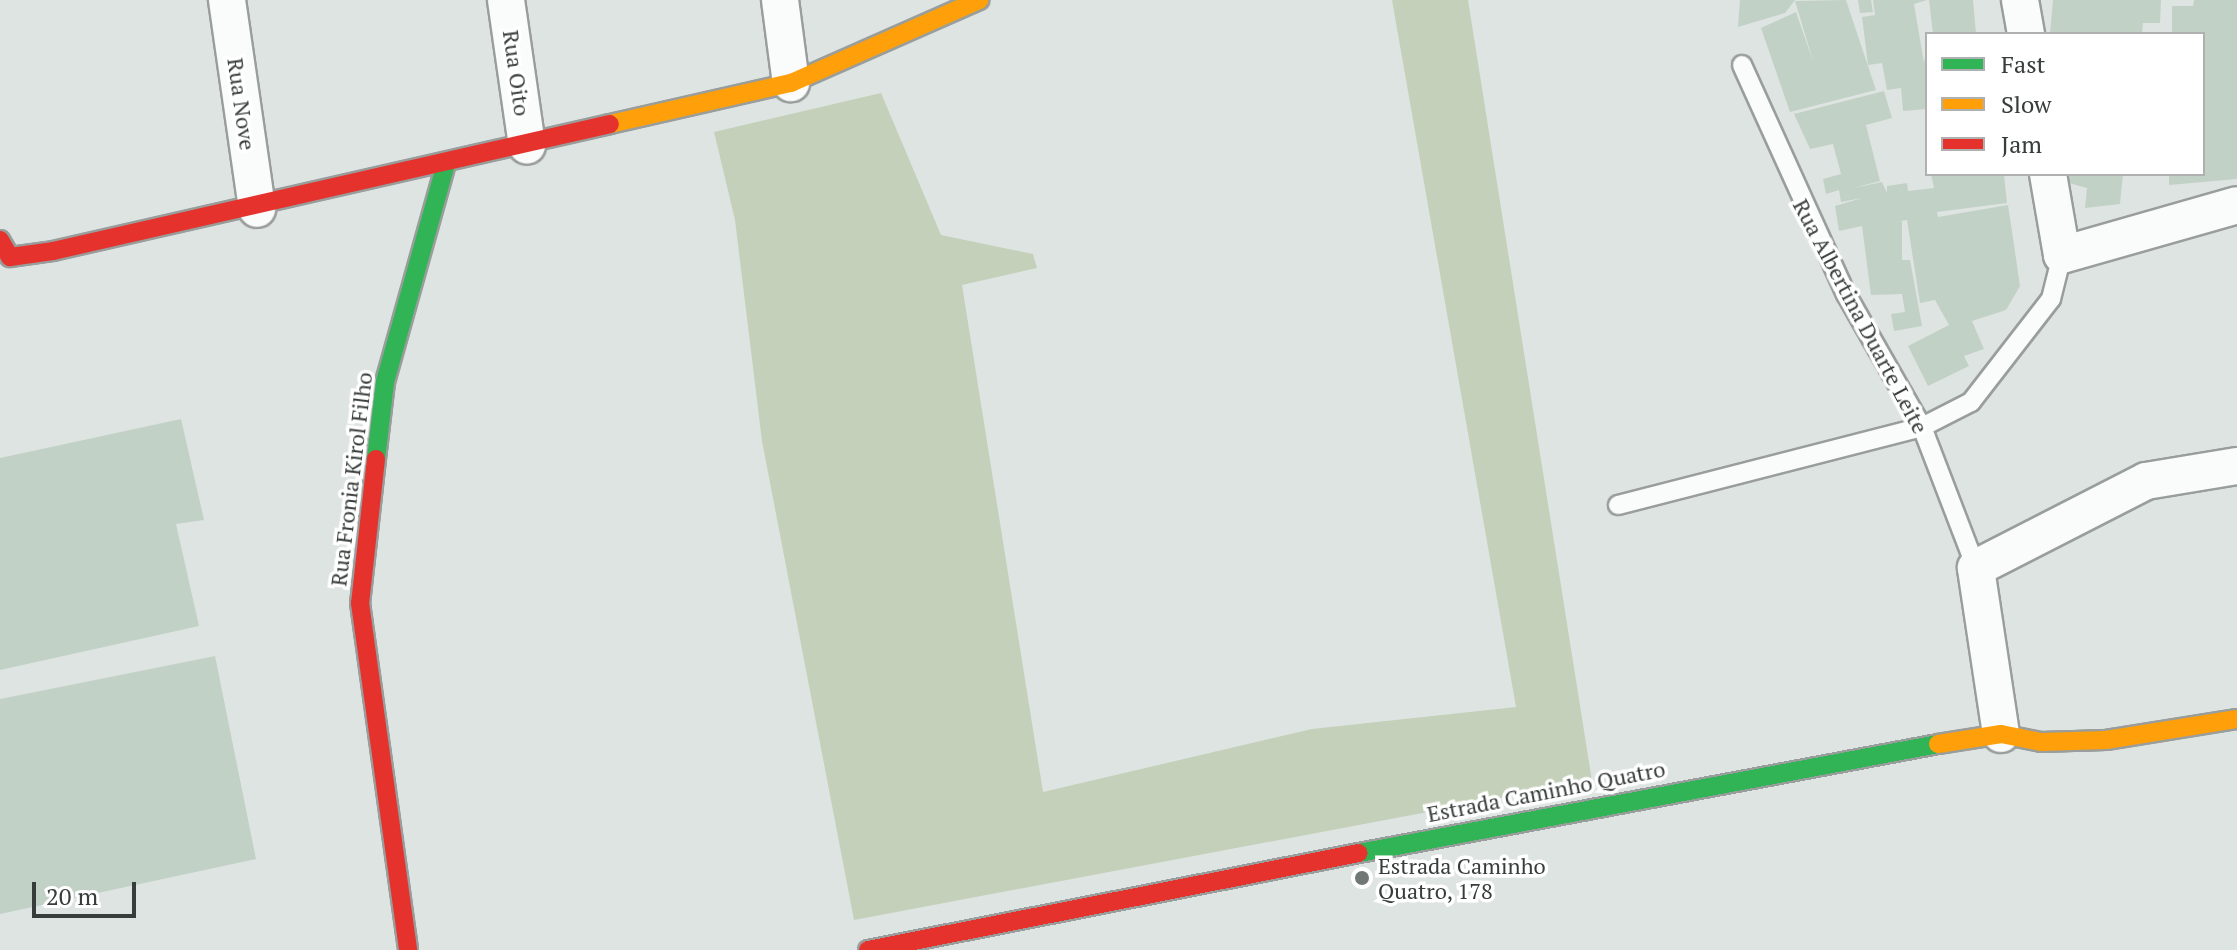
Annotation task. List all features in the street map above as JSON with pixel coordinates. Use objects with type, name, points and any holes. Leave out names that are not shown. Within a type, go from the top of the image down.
[{"type":"street","name":"Rua Nove","points":[[227,0],[257,209]]},
{"type":"street","name":"Rua Oito","points":[[506,0],[527,145]]},
{"type":"street","points":[[780,0],[791,83]]},
{"type":"street","points":[[0,240],[10,257],[257,209],[791,83],[979,0]]},
{"type":"street","points":[[2020,0],[2026,32]]},
{"type":"street","name":"Rua Fronia Kirol Filho","points":[[408,950],[360,603],[385,382],[446,163]]},
{"type":"street","points":[[2048,176],[2062,255],[2237,205]]},
{"type":"street","points":[[2001,734],[1976,568],[2146,481],[2237,466]]},
{"type":"street","name":"Estrada Caminho Quatro","points":[[868,950],[1788,768],[2001,734],[2041,742],[2106,740],[2237,719]]},
{"type":"lane","name":"Rua Albertina Duarte Leite","points":[[1742,65],[1846,294],[1922,427],[1976,568]]},
{"type":"lane","points":[[1618,505],[1922,427],[1971,402],[2002,368],[2051,299],[2062,255]]},
{"type":"green space","points":[[1392,0],[1468,0],[1592,781],[854,920],[762,441],[735,220],[714,132],[881,93],[941,235],[1033,254],[1037,268],[962,285],[1043,792],[1312,729],[1516,707]]},
{"type":"building","points":[[1740,0],[1795,0],[1785,13],[1738,27]]},
{"type":"building","points":[[1846,0],[1876,90],[1790,112],[1761,28],[1796,12],[1814,64],[1795,1]]},
{"type":"building","points":[[1858,0],[1871,0],[1873,12],[1860,13]]},
{"type":"building","points":[[1873,0],[1927,0],[1914,4],[1924,63],[1925,56],[1925,109],[1903,111],[1901,88],[1887,90],[1882,63],[1868,65],[1862,17],[1875,15]]},
{"type":"building","points":[[1929,0],[1973,0],[1976,32],[1933,32]]},
{"type":"building","points":[[2053,0],[2161,0],[2160,23],[2143,23],[2142,32],[2050,32]]},
{"type":"building","points":[[2194,0],[2237,0],[2237,179],[2169,185],[2169,176],[2205,176],[2205,32],[2172,32],[2172,6],[2193,6]]},
{"type":"building","points":[[1884,91],[1892,118],[1866,125],[1880,181],[1853,188],[1882,182],[1887,193],[1887,186],[1907,183],[1908,191],[1934,188],[1931,176],[2004,176],[2007,203],[1937,212],[1938,217],[2008,205],[2020,286],[2006,310],[1972,321],[1984,349],[1964,356],[1969,366],[1928,386],[1908,346],[1949,325],[1935,300],[1920,303],[1907,220],[1889,223],[1902,221],[1902,260],[1910,260],[1922,326],[1894,331],[1891,314],[1905,312],[1902,294],[1871,295],[1862,226],[1839,231],[1835,206],[1862,198],[1841,202],[1839,190],[1826,194],[1823,179],[1841,174],[1833,144],[1810,149],[1794,114]]},
{"type":"building","points":[[2064,176],[2123,176],[2120,204],[2085,208],[2087,188],[2065,182]]},
{"type":"building","points":[[181,419],[204,520],[176,524],[199,626],[0,670],[0,458]]},
{"type":"building","points":[[215,656],[256,859],[0,914],[0,699]]},
{"type":"traffic: fast","points":[[376,459],[385,382],[446,163]]},
{"type":"traffic: fast","points":[[1359,853],[1938,744]]},
{"type":"traffic: slow","points":[[610,124],[791,83],[979,0]]},
{"type":"traffic: slow","points":[[1938,744],[2001,734],[2041,742],[2106,740],[2237,719]]},
{"type":"traffic: jam","points":[[0,240],[10,257],[53,251],[610,124]]},
{"type":"traffic: jam","points":[[376,459],[360,603],[408,950]]},
{"type":"traffic: jam","points":[[868,950],[1359,853]]},
{"type":"place","name":"Estrada Caminho Quatro, 178","points":[[1362,878]]}]
